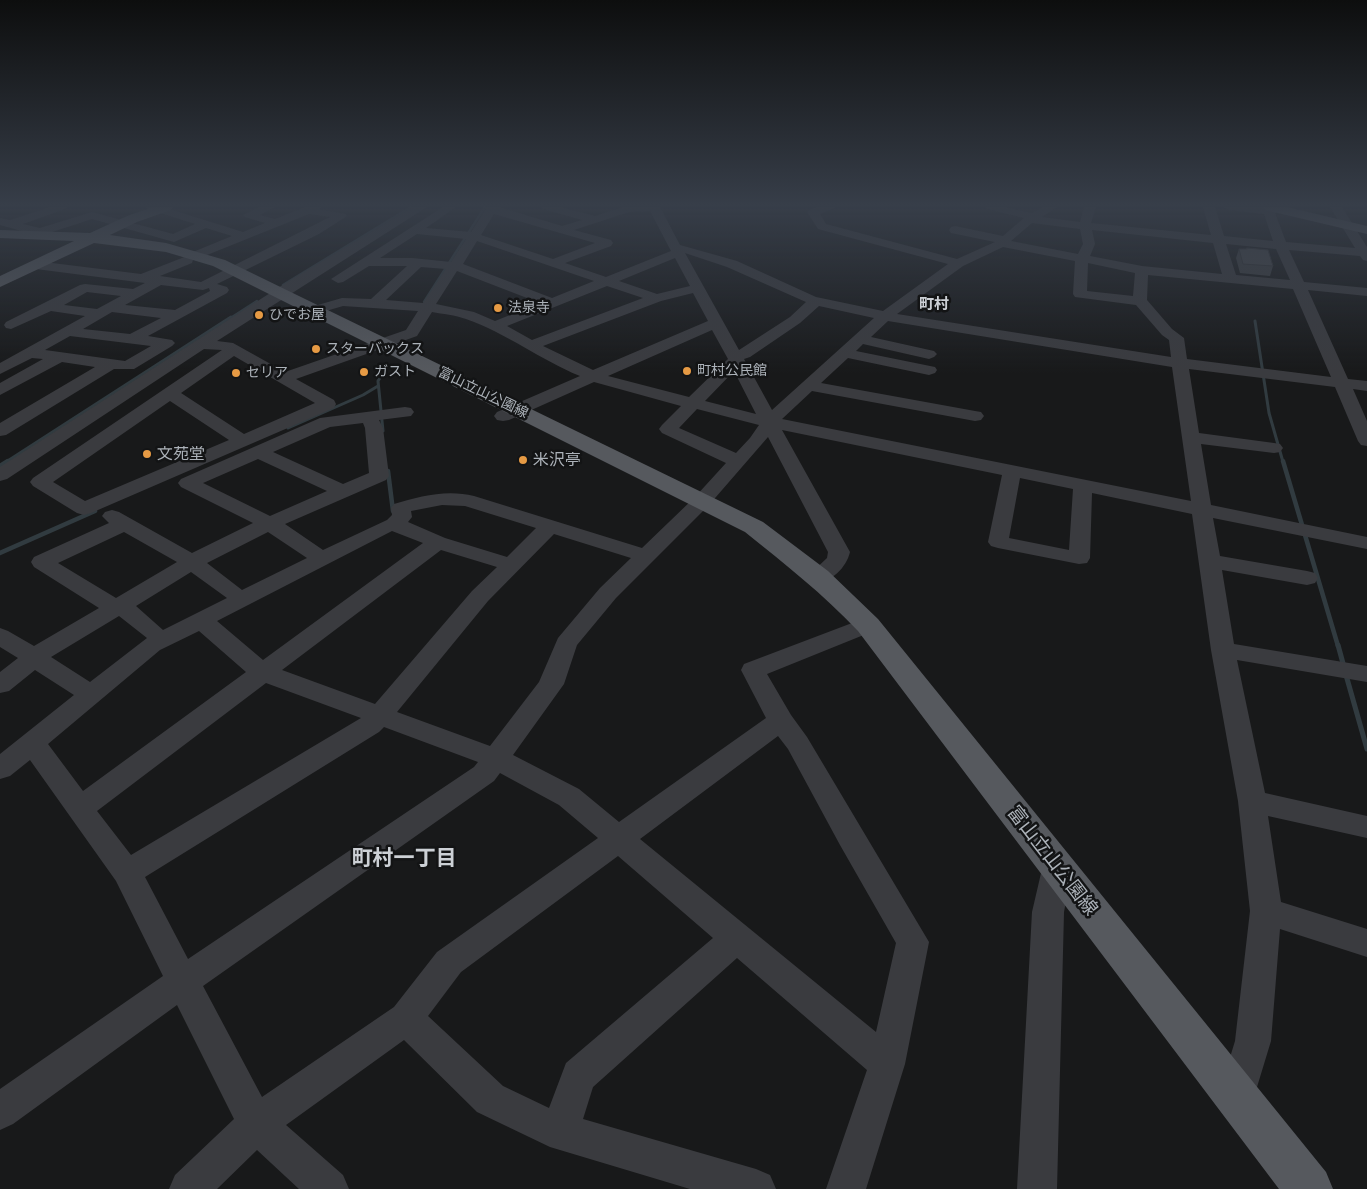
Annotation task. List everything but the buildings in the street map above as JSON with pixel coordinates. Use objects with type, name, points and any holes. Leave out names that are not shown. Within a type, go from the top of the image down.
[{"type":"main road","points":[[0,282],[41,262]]},
{"type":"main road","name":"富山立山公園線","points":[[200,262],[262,295],[308,312],[510,413],[699,504],[779,549],[818,577],[868,625],[1057,870],[1309,1189]]},
{"type":"street","points":[[143,278],[181,262]]},
{"type":"street","points":[[134,338],[177,315],[227,278],[256,262]]},
{"type":"street","points":[[0,459],[262,295],[329,262]]},
{"type":"street","points":[[338,280],[365,262]]},
{"type":"street","points":[[391,262],[455,266],[552,303]]},
{"type":"street","points":[[283,378],[412,333],[429,308],[443,281],[457,262]]},
{"type":"street","points":[[495,326],[649,262]]},
{"type":"street","points":[[685,262],[839,552],[837,560],[818,577]]},
{"type":"street","points":[[727,262],[816,301],[885,316],[1181,364],[1367,386]]},
{"type":"street","points":[[1063,262],[1078,268],[1142,270],[1367,292]]},
{"type":"street","points":[[1081,262],[1078,268],[1080,294],[1140,301],[1167,332],[1176,338],[1181,364],[1209,561],[1252,801],[1266,910],[1253,1042],[1237,1097]]},
{"type":"street","points":[[1225,262],[1230,278]]},
{"type":"street","points":[[1288,262],[1349,401],[1366,435]]},
{"type":"street","points":[[1298,262],[1308,263]]},
{"type":"street","points":[[375,303],[418,263]]},
{"type":"street","points":[[553,263],[656,298]]},
{"type":"street","points":[[0,1112],[182,982],[484,774],[551,684],[566,643],[608,593],[699,504],[756,441],[769,422],[885,316],[958,263]]},
{"type":"street","points":[[36,265],[203,286],[227,278],[262,295]]},
{"type":"street","points":[[1140,301],[1142,270]]},
{"type":"street","points":[[11,325],[110,274]]},
{"type":"street","points":[[0,370],[160,280]]},
{"type":"street","points":[[85,288],[136,294]]},
{"type":"street","points":[[531,346],[656,298],[698,288]]},
{"type":"street","points":[[0,476],[200,344],[262,295]]},
{"type":"street","points":[[737,461],[668,429],[735,357],[745,354],[795,320],[816,301]]},
{"type":"street","points":[[308,312],[342,302],[429,308],[469,316],[495,326],[562,364],[594,377],[692,403],[769,422],[1367,543]]},
{"type":"street","points":[[49,307],[177,315]]},
{"type":"street","points":[[510,413],[716,323]]},
{"type":"street","points":[[32,353],[128,366],[167,343],[70,332]]},
{"type":"street","points":[[860,339],[929,354]]},
{"type":"street","points":[[0,476],[40,482],[84,509],[328,404],[228,346],[200,344]]},
{"type":"street","points":[[40,482],[233,350]]},
{"type":"street","points":[[845,353],[929,370]]},
{"type":"street","points":[[0,390],[59,357]]},
{"type":"street","points":[[0,431],[112,364]]},
{"type":"street","points":[[809,386],[975,416]]},
{"type":"street","points":[[170,393],[241,440]]},
{"type":"street","points":[[1349,401],[1367,403]]},
{"type":"street","points":[[323,559],[274,526],[188,483],[326,422],[405,412]]},
{"type":"street","points":[[0,685],[36,657],[192,562],[269,524],[379,476],[374,428],[369,417]]},
{"type":"street","points":[[1192,437],[1274,448]]},
{"type":"street","points":[[258,452],[344,492]]},
{"type":"street","points":[[1012,471],[998,542],[1079,558],[1083,503],[1082,486]]},
{"type":"street","points":[[0,769],[152,645],[394,524],[402,517],[401,508],[429,499],[450,498],[467,500],[646,556]]},
{"type":"street","points":[[152,632],[118,607],[42,562],[117,519],[192,562],[234,593]]},
{"type":"street","points":[[394,524],[438,542],[512,565]]},
{"type":"street","points":[[127,874],[370,725],[480,596],[551,525]]},
{"type":"street","points":[[79,809],[438,542]]},
{"type":"street","points":[[1209,561],[1307,578]]},
{"type":"street","points":[[201,620],[262,672],[495,758],[569,797],[887,1064]]},
{"type":"street","points":[[846,1189],[887,1064],[913,942],[850,837],[798,744],[781,721],[753,670],[868,625]]},
{"type":"street","points":[[0,636],[36,657],[91,694]]},
{"type":"street","points":[[1224,650],[1367,674]]},
{"type":"street","points":[[189,1189],[256,1124],[406,1018],[449,962],[781,721]]},
{"type":"street","points":[[32,743],[127,874],[256,1124],[329,1189]]},
{"type":"street","points":[[1252,801],[1367,827]]},
{"type":"street","points":[[1037,1189],[1048,912],[1057,870]]},
{"type":"street","points":[[1266,910],[1367,943]]},
{"type":"street","points":[[560,1130],[579,1076],[736,938]]},
{"type":"street","points":[[406,1018],[490,1099],[550,1128],[756,1189]]},
{"type":"waterway","points":[[283,285],[320,262]]},
{"type":"waterway","points":[[424,302],[449,262]]},
{"type":"waterway","points":[[229,319],[257,301]]},
{"type":"waterway","points":[[6,462],[231,317]]},
{"type":"waterway","points":[[1255,321],[1269,413],[1283,462]]},
{"type":"waterway","points":[[383,431],[378,381],[386,368]]},
{"type":"waterway","points":[[288,428],[363,395],[378,386]]},
{"type":"waterway","points":[[0,466],[8,461]]},
{"type":"waterway","points":[[1283,461],[1338,646]]},
{"type":"waterway","points":[[388,471],[393,511]]},
{"type":"waterway","points":[[0,553],[95,511]]},
{"type":"waterway","points":[[1338,645],[1344,667]]},
{"type":"waterway","points":[[1346,675],[1367,749]]},
{"type":"place","name":"法泉寺","points":[[498,308]]},
{"type":"place","name":"ひでお屋","points":[[259,315]]},
{"type":"place","name":"スターバックス","points":[[316,349]]},
{"type":"place","name":"町村公民館","points":[[687,371]]},
{"type":"place","name":"ガスト","points":[[364,372]]},
{"type":"place","name":"セリア","points":[[236,373]]},
{"type":"place","name":"文苑堂","points":[[147,454]]},
{"type":"place","name":"米沢亭","points":[[523,460]]},
{"type":"district","name":"町村","points":[[934,305]]},
{"type":"district","name":"町村一丁目","points":[[404,859]]}]
